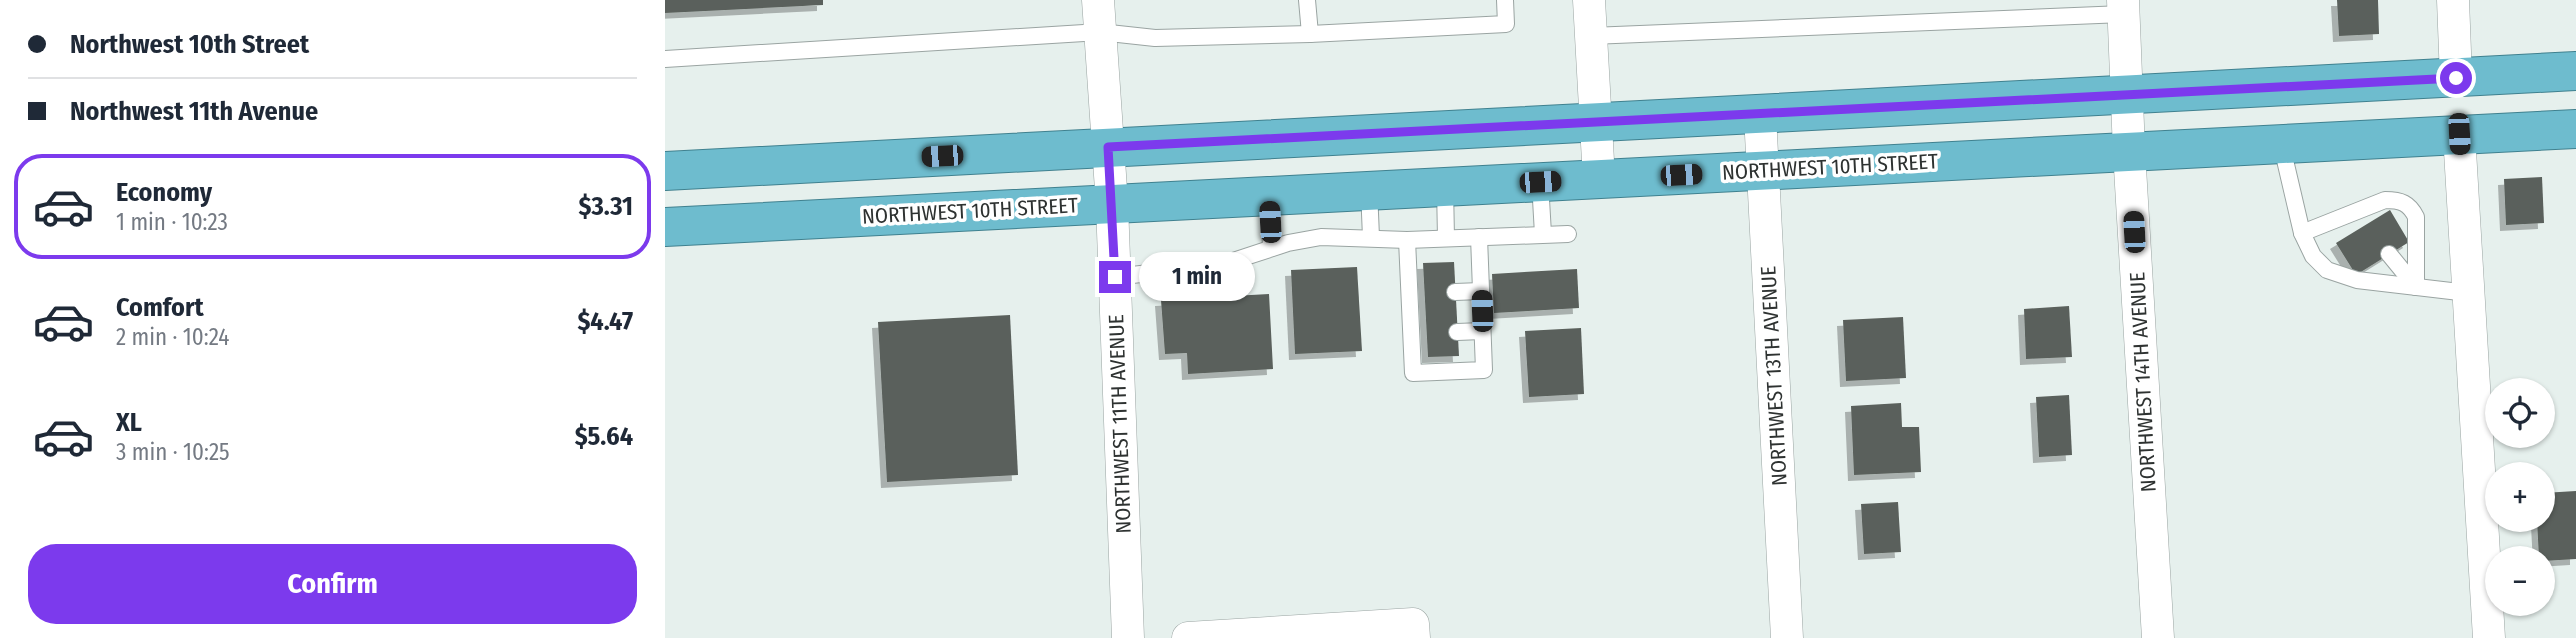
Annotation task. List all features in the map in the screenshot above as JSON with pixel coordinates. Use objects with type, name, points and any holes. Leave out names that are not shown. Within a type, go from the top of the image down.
[{"type":"highway","points":[[665,171],[2576,71]]},
{"type":"highway","name":"NORTHWEST 10TH STREET","points":[[665,227],[2576,129]]},
{"type":"street","name":"NORTHWEST 11TH AVENUE","points":[[1098,0],[1112,204],[1128,638]]},
{"type":"street","points":[[1589,0],[1599,179]]},
{"type":"street","points":[[2453,0],[2456,78]]},
{"type":"street","name":"NORTHWEST 14TH AVENUE","points":[[2123,7],[2158,638]]},
{"type":"street","name":"NORTHWEST 13TH AVENUE","points":[[1760,115],[1787,638]]},
{"type":"street","points":[[2459,134],[2489,638]]},
{"type":"street","points":[[1188,638],[1413,631]]},
{"type":"lane","points":[[1307,0],[1310,34]]},
{"type":"lane","points":[[665,59],[1100,32],[1155,38],[1310,34],[1506,24],[1505,0]]},
{"type":"lane","points":[[1591,36],[2123,7]]},
{"type":"lane","points":[[2281,143],[2302,233],[2313,256],[2327,270],[2357,280],[2469,293]]},
{"type":"lane","points":[[1540,182],[1543,234]]},
{"type":"lane","points":[[1445,187],[1446,238]]},
{"type":"lane","points":[[1369,190],[1371,237]]},
{"type":"lane","points":[[1269,196],[1271,248]]},
{"type":"lane","points":[[2302,233],[2385,200],[2400,200],[2411,207],[2416,217],[2416,286]]},
{"type":"lane","points":[[2358,210],[2367,224]]},
{"type":"lane","points":[[1115,277],[1209,266],[1288,243],[1321,237],[1408,240],[1568,234]]},
{"type":"lane","points":[[1408,240],[1417,293],[1419,333],[1413,373],[1483,370],[1479,237]]},
{"type":"lane","points":[[2389,254],[2416,286]]},
{"type":"lane","points":[[1455,292],[1481,291]]},
{"type":"lane","points":[[1457,332],[1482,331]]},
{"type":"building","points":[[665,0],[823,0],[823,5],[665,13]]},
{"type":"building","points":[[2337,0],[2378,0],[2379,34],[2339,36]]},
{"type":"building","points":[[2542,177],[2544,223],[2506,225],[2504,179]]},
{"type":"building","points":[[2390,210],[2409,242],[2356,275],[2336,243]]},
{"type":"building","points":[[1454,262],[1459,356],[1428,357],[1423,263]]},
{"type":"building","points":[[1357,267],[1362,351],[1295,354],[1291,270]]},
{"type":"building","points":[[1577,269],[1579,308],[1494,313],[1492,274]]},
{"type":"building","points":[[1269,294],[1273,369],[1188,374],[1187,353],[1165,354],[1161,300]]},
{"type":"building","points":[[2069,306],[2072,357],[2026,359],[2024,309]]},
{"type":"building","points":[[1010,315],[1018,475],[887,482],[878,322]]},
{"type":"building","points":[[1903,317],[1906,378],[1846,381],[1843,320]]},
{"type":"building","points":[[1581,328],[1584,394],[1529,397],[1525,331]]},
{"type":"building","points":[[2069,395],[2072,455],[2039,457],[2036,397]]},
{"type":"building","points":[[1901,403],[1902,427],[1919,427],[1921,472],[1854,475],[1851,406]]},
{"type":"building","points":[[2576,491],[2576,559],[2555,560],[2555,546],[2538,546],[2538,532],[2555,532],[2555,492]]},
{"type":"building","points":[[1898,502],[1901,552],[1864,554],[1861,504]]},
{"type":"route","points":[[1115,277],[1108,147],[2456,78]]}]
